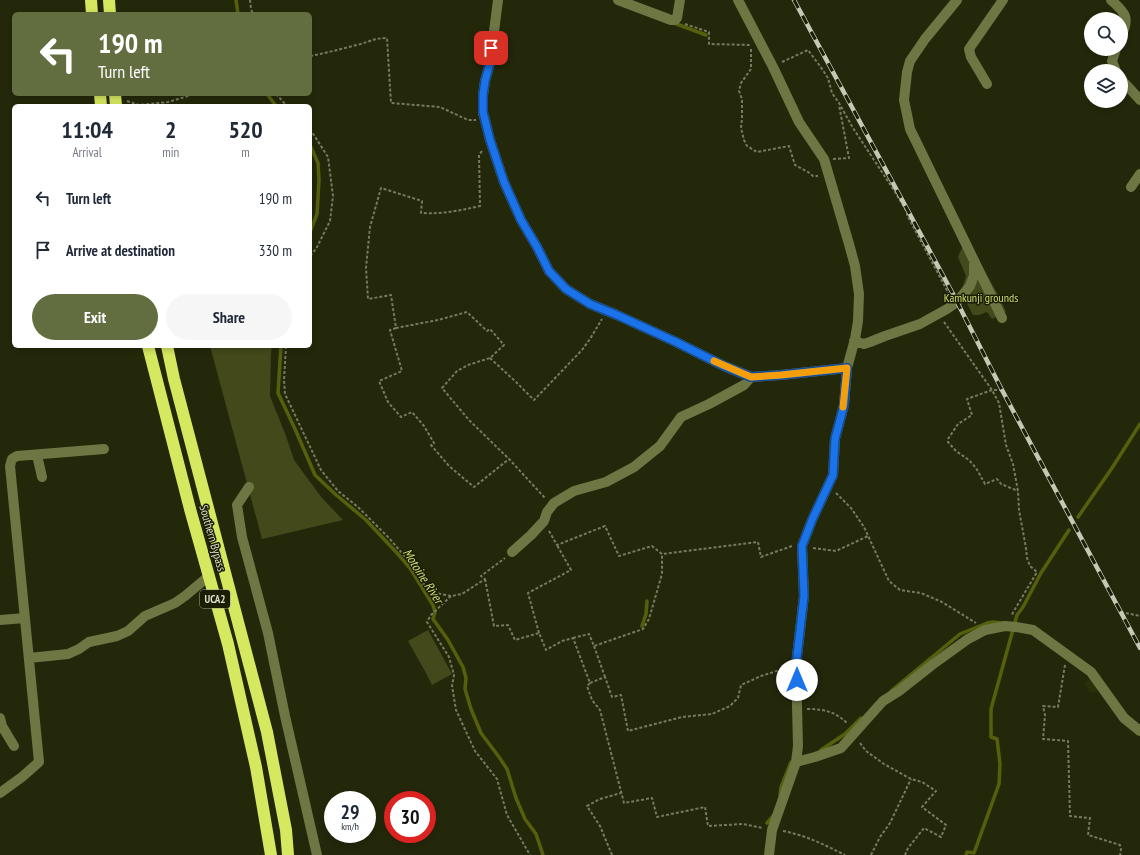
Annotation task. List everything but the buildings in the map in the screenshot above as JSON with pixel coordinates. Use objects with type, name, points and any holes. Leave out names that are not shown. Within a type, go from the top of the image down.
[{"type":"highway","points":[[91,0],[92,12]]},
{"type":"highway","points":[[109,0],[110,12]]},
{"type":"highway","name":"Southern Bypass","points":[[149,348],[190,509],[228,644],[254,760],[271,855]]},
{"type":"highway","name":"Southern Bypass","points":[[167,348],[174,379],[268,732],[286,830],[288,855]]},
{"type":"street","points":[[498,0],[490,63],[483,95],[483,112],[490,140],[504,182],[521,220],[549,271],[566,289],[590,304],[751,377],[847,368]]},
{"type":"street","points":[[618,0],[671,20],[675,20],[677,18],[680,0]]},
{"type":"street","points":[[738,0],[799,122],[824,159],[849,244],[859,294],[858,321],[847,368],[844,405],[835,439],[833,475],[812,520],[802,546],[804,596],[796,665],[798,746],[796,762],[772,830],[768,855]]},
{"type":"street","points":[[957,0],[925,39],[910,61],[904,100],[910,130],[1002,318]]},
{"type":"street","points":[[987,84],[971,57],[969,49],[1003,0]]},
{"type":"street","points":[[1111,0],[1123,12]]},
{"type":"street","points":[[1128,87],[1140,100]]},
{"type":"street","points":[[1131,187],[1140,174]]},
{"type":"street","points":[[854,341],[866,344],[920,324],[952,306],[970,286],[974,275],[974,262]]},
{"type":"street","points":[[512,552],[531,535],[544,520],[554,503],[574,491],[606,482],[634,467],[660,446],[681,417],[710,404],[744,385],[751,377]]},
{"type":"street","points":[[0,793],[39,762],[10,466],[12,459],[17,456],[104,449]]},
{"type":"street","points":[[37,455],[42,477]]},
{"type":"street","points":[[249,487],[238,505],[242,537],[268,633],[285,716],[317,855]]},
{"type":"street","points":[[29,658],[68,654],[89,642],[118,636],[128,631],[145,616],[175,603],[209,576]]},
{"type":"street","points":[[0,620],[25,618]]},
{"type":"street","points":[[796,762],[841,748],[883,701],[968,639],[985,630],[1005,626],[1032,630],[1091,672],[1124,718],[1140,731]]},
{"type":"street","points":[[0,718],[5,733],[14,746]]},
{"type":"path","points":[[250,0],[252,12]]},
{"type":"path","points":[[675,20],[708,32],[709,44],[751,45],[751,69],[741,83],[739,91],[742,99],[741,128],[747,146],[757,152],[789,146],[795,165],[812,176],[829,175]]},
{"type":"path","points":[[312,56],[362,44],[378,38],[387,38],[391,103],[440,107],[468,120],[485,120]]},
{"type":"path","points":[[772,67],[808,50],[828,78],[832,94],[839,103],[853,128],[896,192],[950,297]]},
{"type":"path","points":[[149,104],[168,102],[188,96]]},
{"type":"path","points":[[278,96],[285,104]]},
{"type":"path","points":[[115,99],[135,104]]},
{"type":"path","points":[[824,159],[849,158],[839,103]]},
{"type":"path","points":[[312,132],[328,157],[333,196],[330,222],[312,254]]},
{"type":"path","points":[[396,328],[391,295],[368,299],[366,268],[370,227],[381,188],[422,201],[421,213],[460,211],[480,206],[479,155],[490,140]]},
{"type":"path","points":[[490,358],[534,400],[582,350],[590,339],[606,310]]},
{"type":"path","points":[[509,459],[474,487],[449,466],[431,445],[434,443],[424,426],[412,412],[401,417],[388,402],[379,381],[402,371],[390,330],[467,312],[487,331],[490,329],[504,344],[490,358],[468,365],[457,371],[442,388],[469,420],[509,459],[544,497],[550,509]]},
{"type":"path","points":[[940,316],[992,390],[999,403],[1006,445],[1013,464],[1018,491],[1019,510],[1027,558],[1030,566],[1037,572],[1005,626]]},
{"type":"path","points":[[286,348],[284,380],[285,394],[321,470],[338,491],[358,507],[389,538],[407,559],[413,570],[430,592],[451,596],[462,594],[485,579]]},
{"type":"path","points":[[1002,390],[992,390],[967,399],[972,415],[958,424],[948,439],[948,442],[956,452],[970,460],[985,484],[996,479],[1001,484],[1018,491]]},
{"type":"path","points":[[828,486],[851,508],[864,527],[889,581],[900,590],[921,593],[942,602],[985,630]]},
{"type":"path","points":[[544,520],[570,570],[528,593],[539,633],[546,650],[562,641],[589,634],[612,697],[621,695],[628,731],[682,717],[712,714],[730,706],[738,698],[741,685],[761,676],[796,665]]},
{"type":"path","points":[[557,545],[605,526],[619,556],[652,546],[662,554],[758,542],[761,557],[792,546],[836,551],[868,536]]},
{"type":"path","points":[[512,552],[481,576],[485,579],[494,626],[508,625],[515,640],[539,633]]},
{"type":"path","points":[[594,646],[643,629],[649,619],[662,574],[662,554]]},
{"type":"path","points":[[451,596],[431,615],[427,622],[449,657],[454,675],[452,686],[456,710],[476,751],[497,779],[507,815],[530,855]]},
{"type":"path","points":[[1121,612],[1140,616]]},
{"type":"path","points":[[574,638],[590,683]]},
{"type":"path","points":[[1066,654],[1058,707],[1044,706],[1043,739],[1068,741],[1070,816],[1090,818],[1088,835],[1120,846],[1120,855]]},
{"type":"path","points":[[605,677],[590,683],[587,686],[592,700],[600,710],[624,803],[652,798],[657,817],[705,807],[708,826],[743,824],[789,832],[817,841],[845,855]]},
{"type":"path","points":[[798,709],[817,709],[835,713],[848,724],[853,734],[866,752],[884,764],[911,779],[922,782],[936,791],[922,807],[946,825],[941,837],[924,828],[908,848],[905,855]]},
{"type":"path","points":[[871,855],[880,837],[890,823],[911,779]]},
{"type":"path","points":[[612,855],[600,826],[587,806],[600,799],[621,793]]},
{"type":"shaded area","points":[[1094,678],[1099,689],[1095,692],[1090,692],[1085,682]]},
{"type":"green space","name":"Kamkunji grounds","points":[[966,238],[1001,300],[1006,312],[992,319],[987,312],[979,315],[973,315],[961,292],[966,276],[958,257]]},
{"type":"green space","points":[[211,348],[272,348],[270,396],[294,460],[322,498],[343,520],[262,539]]},
{"type":"green space","points":[[428,630],[452,674],[432,685],[408,641]]},
{"type":"waterway","name":"Motoine River","points":[[236,0],[238,12]]},
{"type":"waterway","points":[[674,23],[706,35]]},
{"type":"waterway","name":"Motoine River","points":[[268,96],[274,104]]},
{"type":"waterway","name":"Motoine River","points":[[312,150],[318,163],[319,180],[317,214],[312,227]]},
{"type":"waterway","name":"Motoine River","points":[[281,348],[278,393],[315,475],[366,520],[397,553],[410,568],[433,605],[435,612],[433,619],[448,640],[463,667],[466,678],[465,689],[481,733],[507,769],[516,798],[525,819],[536,834],[543,855]]},
{"type":"waterway","points":[[1078,517],[1140,424]]},
{"type":"waterway","points":[[966,855],[967,852],[974,853],[999,784],[1000,764],[997,739],[991,737],[991,709],[1017,615],[1023,607],[1041,573],[1069,530]]},
{"type":"waterway","points":[[642,626],[646,614],[647,601]]},
{"type":"waterway","points":[[891,691],[960,634],[987,623],[1002,623]]},
{"type":"waterway","points":[[821,750],[845,734],[861,718]]},
{"type":"waterway","points":[[780,795],[781,787],[791,762],[795,760]]},
{"type":"waterway","points":[[767,823],[774,815]]},
{"type":"railway","points":[[794,0],[953,294],[1002,390],[1140,648]]},
{"type":"slow traffic","points":[[714,361],[751,377],[847,368],[843,407]]},
{"type":"route","points":[[491,48],[490,63],[483,95],[483,112],[490,140],[504,182],[521,220],[549,271],[566,289],[590,304],[751,377],[847,368],[844,405],[835,439],[833,475],[812,520],[802,546],[804,596],[796,665],[797,680]]}]
